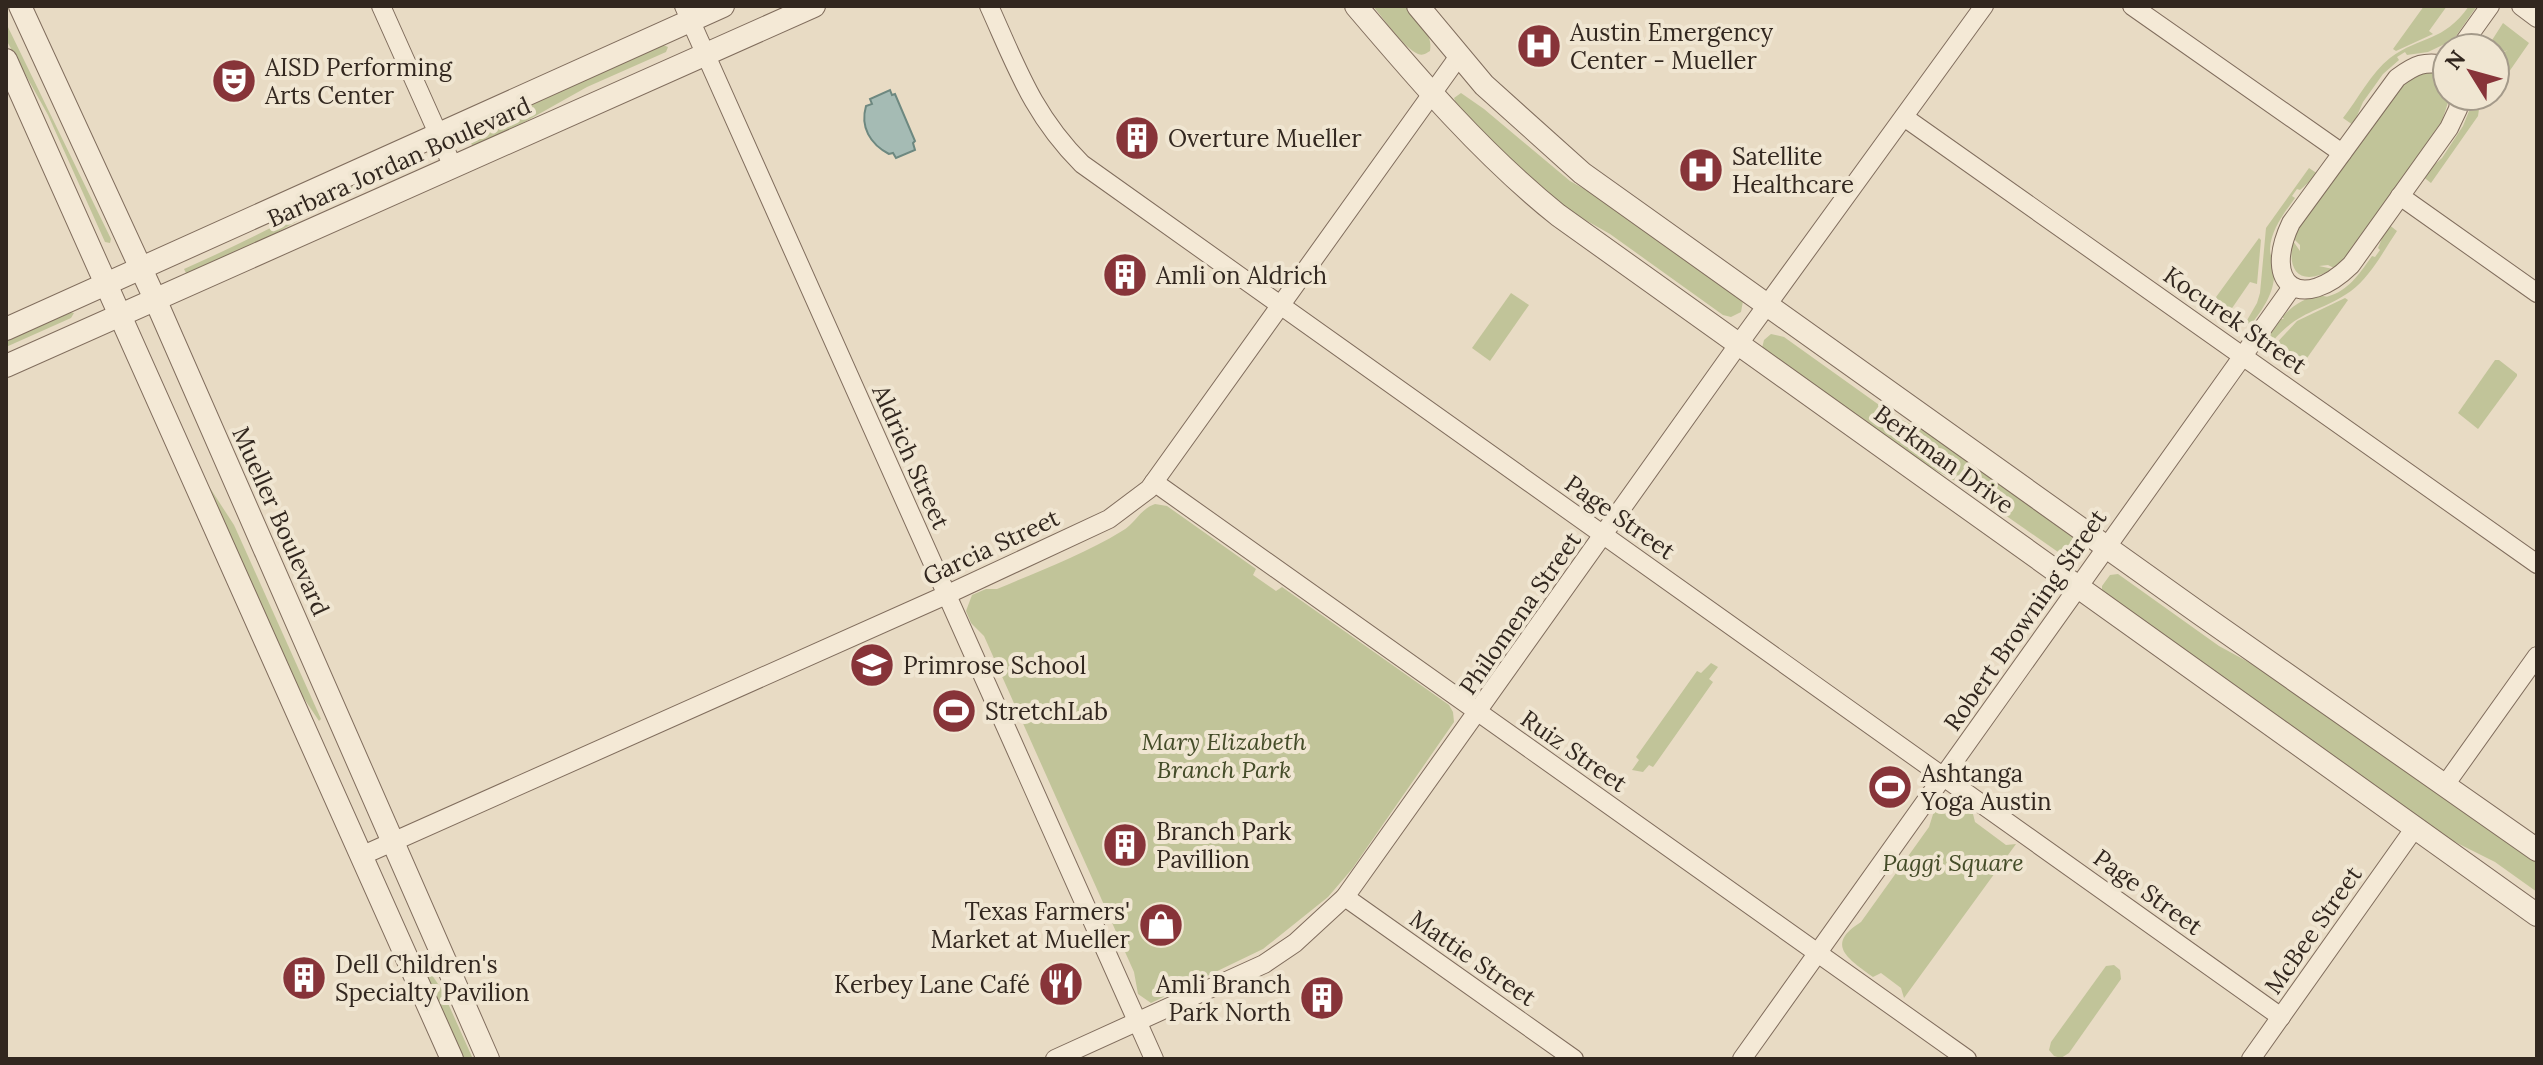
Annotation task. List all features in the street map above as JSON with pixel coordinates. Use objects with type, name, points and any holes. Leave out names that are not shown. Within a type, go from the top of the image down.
[{"type":"street","name":"Mueller Boulevard","points":[[20,6],[155,299],[488,1059]]},
{"type":"street","points":[[381,6],[453,167]]},
{"type":"street","name":"Barbara Jordan Boulevard","points":[[6,329],[438,134],[688,13],[723,6]]},
{"type":"street","name":"Barbara Jordan Boulevard","points":[[6,366],[814,6]]},
{"type":"street","name":"Page Street","points":[[989,6],[1031,100],[1062,145],[1082,164],[2281,1017]]},
{"type":"street","name":"Berkman Drive","points":[[1356,6],[1431,94],[1534,195],[1738,345],[2537,915]]},
{"type":"street","name":"Berkman Drive","points":[[1418,6],[1484,85],[1582,173],[2537,850]]},
{"type":"street","name":"Philomena Street","points":[[1055,1059],[1264,964],[1295,943],[1345,897],[1984,6]]},
{"type":"street","points":[[2132,6],[2342,153]]},
{"type":"street","points":[[2471,32],[2490,6]]},
{"type":"street","points":[[2521,6],[2537,18]]},
{"type":"street","name":"Aldrich Street","points":[[688,13],[1154,1059]]},
{"type":"street","name":"Garcia Street","points":[[361,856],[946,595],[1109,519],[1142,496],[1282,307],[1459,56]]},
{"type":"street","points":[[6,60],[452,1059]]},
{"type":"street","points":[[2431,62],[2412,67],[2397,78],[2291,223],[2282,245],[2280,265],[2283,277],[2292,287],[2304,291],[2317,289],[2351,265],[2449,128],[2457,112]]},
{"type":"street","name":"Kocurek Street","points":[[1904,117],[2537,564]]},
{"type":"street","points":[[2400,196],[2537,293]]},
{"type":"street","name":"Robert Browning Street","points":[[1742,1059],[2292,287]]},
{"type":"street","name":"Ruiz Street","points":[[1154,482],[1967,1059]]},
{"type":"street","points":[[2445,785],[2537,656]]},
{"type":"street","name":"McBee Street","points":[[2251,1059],[2414,829]]},
{"type":"street","name":"Mattie Street","points":[[1345,897],[1574,1059]]},
{"type":"green space","points":[[1373,6],[1406,6],[1427,33],[1430,51],[1422,55],[1412,51]]},
{"type":"green space","points":[[2424,6],[2447,6],[2429,31],[2431,35],[2396,51],[2393,49]]},
{"type":"green space","points":[[2469,6],[2477,6],[2459,32],[2442,32],[2450,26]]},
{"type":"green space","points":[[6,23],[111,239],[110,243],[105,242],[48,115],[6,39]]},
{"type":"green space","points":[[2503,23],[2529,43],[2511,69],[2511,32],[2497,32]]},
{"type":"green space","points":[[2431,37],[2431,51],[2407,55],[2405,52],[2397,57],[2399,60],[2383,74],[2363,102],[2353,125],[2343,118],[2383,64],[2412,45]]},
{"type":"green space","points":[[663,45],[668,47],[666,52],[587,87],[514,128],[473,146],[466,138],[469,132]]},
{"type":"green space","points":[[2419,72],[2431,72],[2431,112],[2445,112],[2442,121],[2344,260],[2334,268],[2319,266],[2333,269],[2313,277],[2299,274],[2291,253],[2293,241],[2300,251],[2300,245],[2294,239],[2298,228],[2402,84]]},
{"type":"green space","points":[[1461,93],[1570,181],[1615,206],[1743,301],[1741,312],[1731,317],[1723,315],[1610,234],[1539,189],[1457,106],[1454,98]]},
{"type":"green space","points":[[2469,112],[2479,112],[2431,183],[2422,176],[2442,158]]},
{"type":"green space","points":[[418,155],[422,157],[420,162],[327,204],[271,236],[187,275],[184,269]]},
{"type":"green space","points":[[2309,168],[2318,174],[2300,190],[2297,189],[2273,235],[2270,249],[2273,284],[2265,305],[2251,325],[2246,322],[2260,293],[2266,228]]},
{"type":"green space","points":[[2388,224],[2397,231],[2358,285],[2292,323],[2273,341],[2268,337],[2284,319],[2282,317],[2299,303],[2315,296],[2327,297],[2350,284],[2380,250],[2378,248]]},
{"type":"green space","points":[[2259,238],[2257,284],[2250,282],[2228,314],[2230,318],[2211,304]]},
{"type":"green space","points":[[1511,293],[1529,305],[1490,361],[1472,348]]},
{"type":"green space","points":[[2345,298],[2348,300],[2300,368],[2272,348],[2297,321]]},
{"type":"green space","points":[[68,312],[74,313],[71,318],[6,347],[6,340]]},
{"type":"green space","points":[[1771,334],[1784,337],[1896,417],[1929,433],[2083,544],[2079,552],[2068,559],[1962,485],[1904,452],[1762,348],[1764,340]]},
{"type":"green space","points":[[2495,360],[2517,376],[2478,429],[2458,413]]},
{"type":"green space","points":[[208,488],[234,525],[321,719],[319,721],[295,685]]},
{"type":"green space","name":"Mary Elizabeth Branch Park","points":[[1155,504],[1167,506],[1256,569],[1253,575],[1276,591],[1282,587],[1449,705],[1454,722],[1352,869],[1328,897],[1263,949],[1151,1003],[1138,994],[1134,972],[984,636],[971,623],[966,611],[972,595],[986,589],[997,589],[1092,548],[1127,528],[1145,509]]},
{"type":"green space","points":[[2118,574],[2219,646],[2263,670],[2537,861],[2537,892],[2495,862],[2445,837],[2102,594],[2102,586],[2110,575]]},
{"type":"green space","points":[[1711,663],[1718,667],[1709,679],[1713,682],[1656,763],[1643,772],[1632,770],[1639,760],[1636,757],[1697,671],[1701,673]]},
{"type":"green space","name":"Paggi Square","points":[[1955,799],[1972,810],[1975,822],[2006,845],[2016,844],[1904,998],[1901,988],[1881,973],[1873,977],[1849,958],[1842,945],[1844,938],[1861,922],[1929,827],[1935,808],[1944,800]]},
{"type":"green space","points":[[2114,965],[2120,970],[2121,979],[2069,1053],[2061,1058],[2054,1056],[2049,1050],[2051,1042],[2106,966]]},
{"type":"green space","points":[[428,969],[442,990],[473,1059],[463,1059],[457,1048],[424,972]]},
{"type":"water","points":[[890,90],[892,95],[895,94],[915,141],[915,150],[896,158],[872,140],[864,121],[866,106],[872,104],[870,99]]},
{"type":"place","name":"Austin Emergency Center - Mueller","points":[[1539,46]]},
{"type":"place","name":"AISD Performing Arts Center","points":[[234,81]]},
{"type":"place","name":"Overture Mueller","points":[[1137,138]]},
{"type":"place","name":"Satellite Healthcare","points":[[1701,170]]},
{"type":"place","name":"Amli on Aldrich","points":[[1125,275]]},
{"type":"place","name":"Primrose School","points":[[872,665]]},
{"type":"place","name":"StretchLab","points":[[954,711]]},
{"type":"place","name":"Ashtanga Yoga Austin","points":[[1890,787]]},
{"type":"place","name":"Branch Park Pavillion","points":[[1125,845]]},
{"type":"place","name":"Texas Farmers' Market at Mueller","points":[[1161,925]]},
{"type":"place","name":"Dell Children's Specialty Pavilion","points":[[304,978]]},
{"type":"place","name":"Kerbey Lane Café","points":[[1061,984]]},
{"type":"place","name":"Amli Branch Park North","points":[[1322,998]]}]
